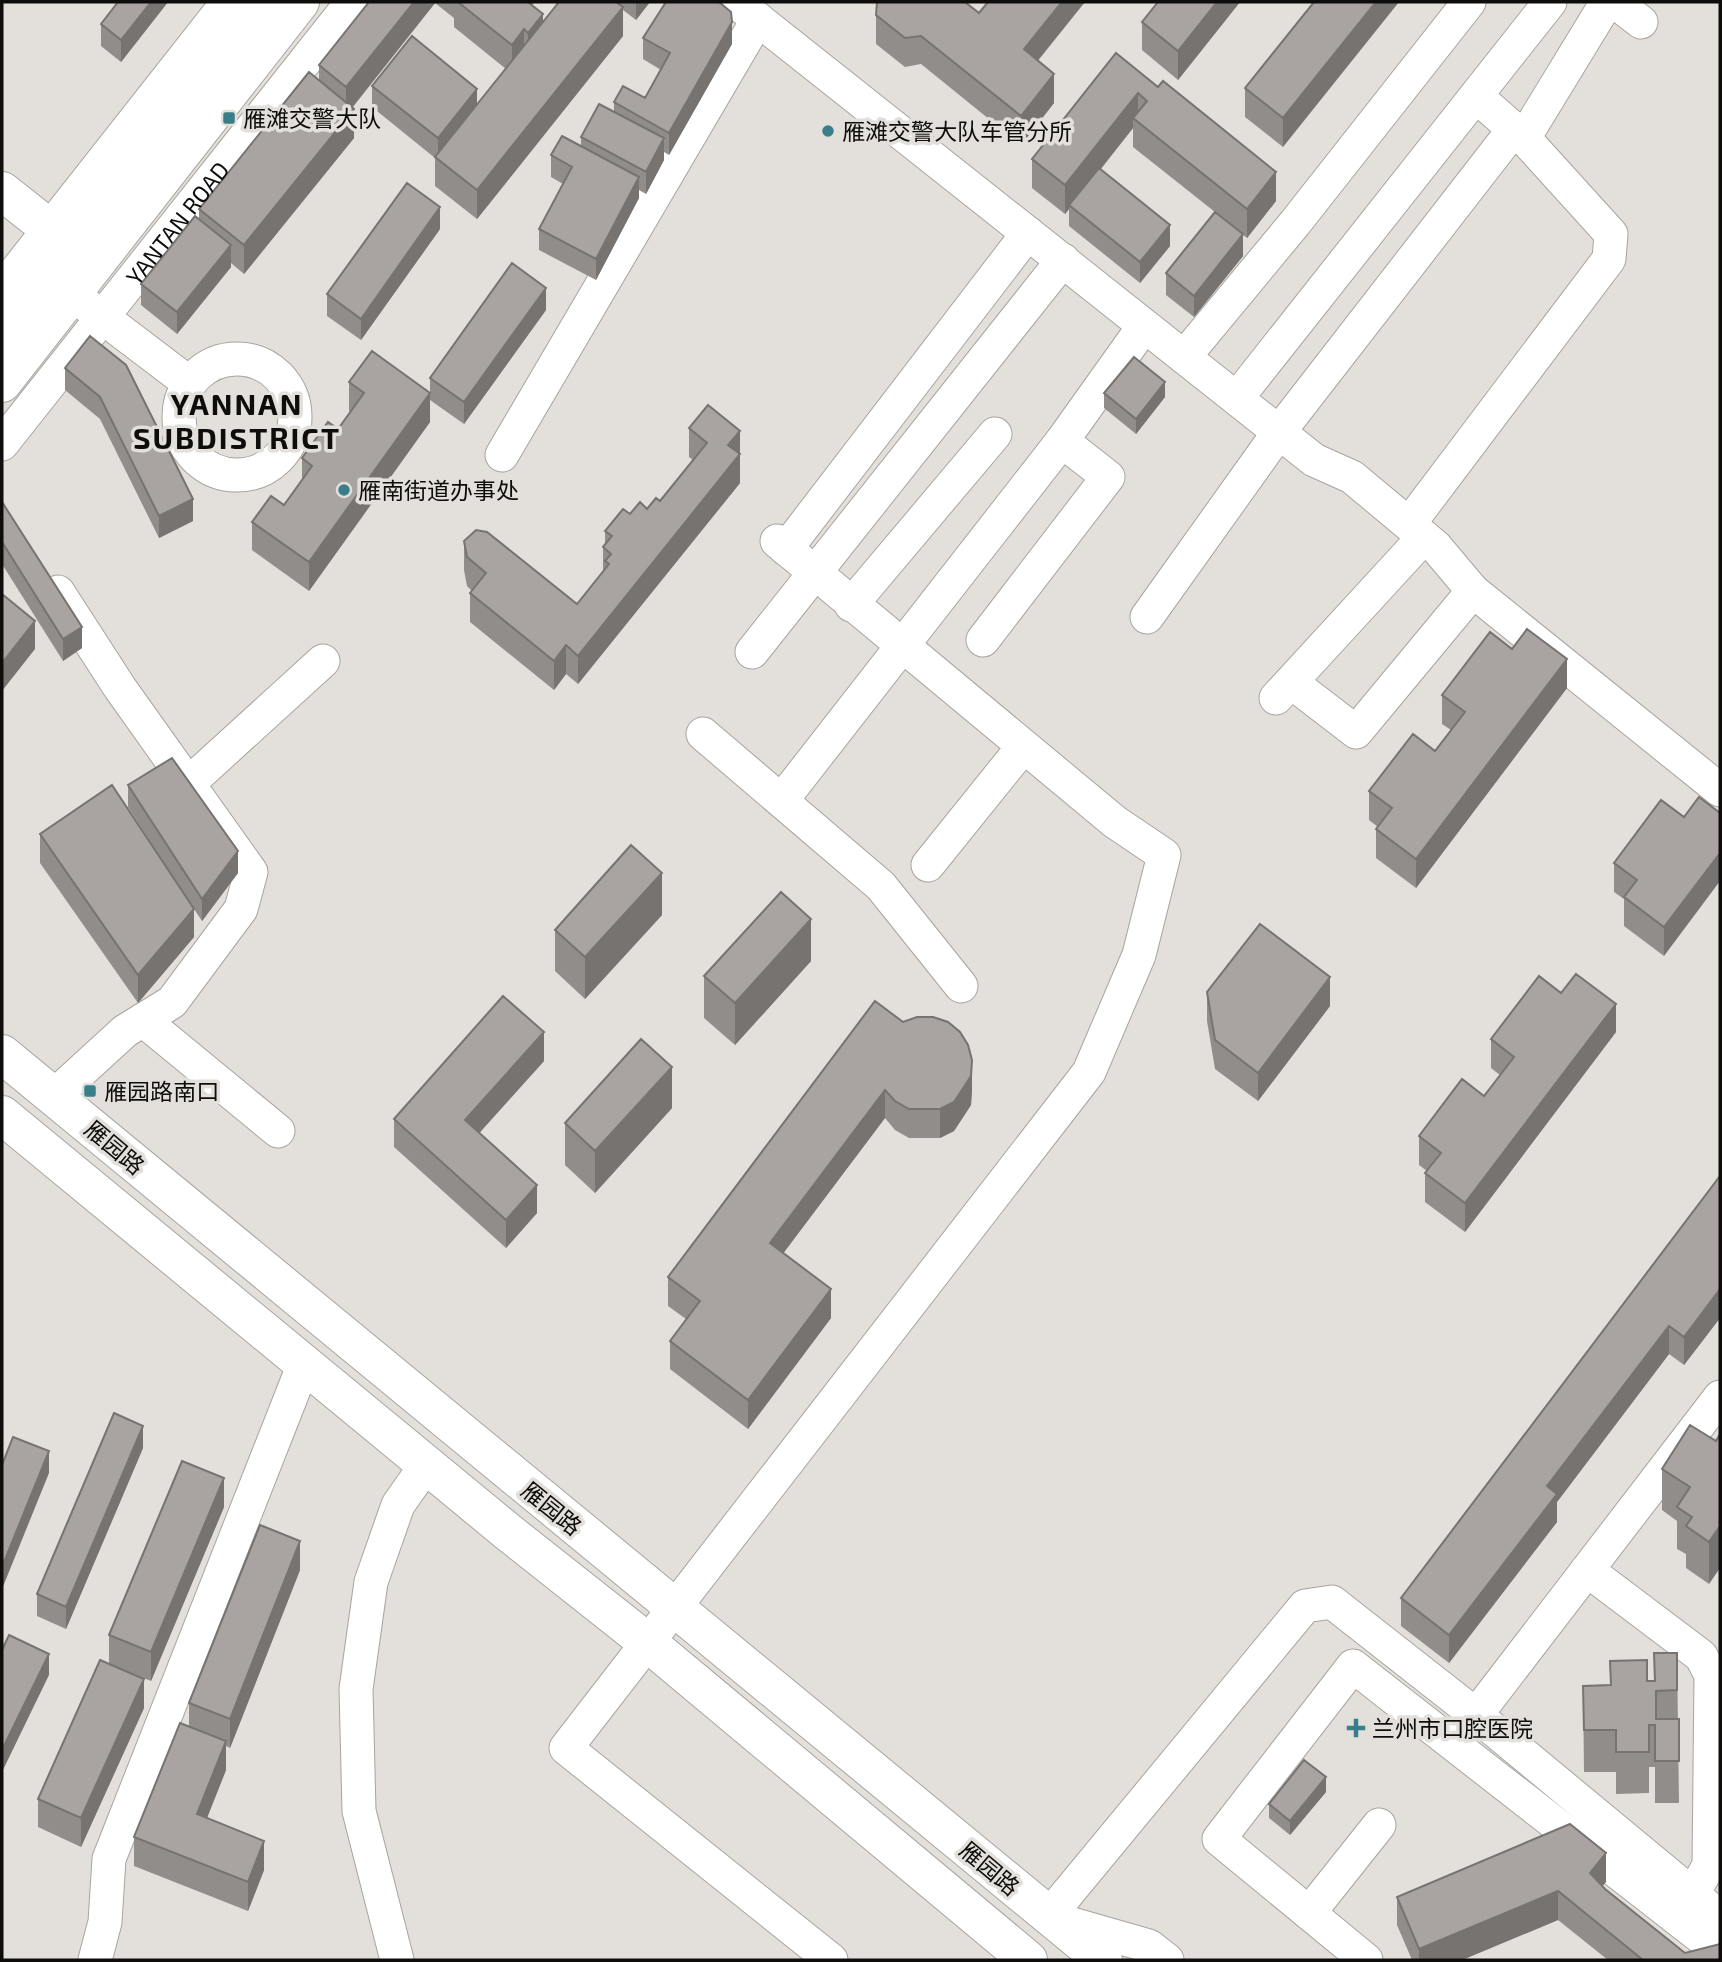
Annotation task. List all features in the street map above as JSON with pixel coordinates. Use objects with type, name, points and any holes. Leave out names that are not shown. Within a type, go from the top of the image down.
[{"type":"main road","name":"YANTAN ROAD","points":[[2,337],[265,2]]},
{"type":"main road","name":"YANTAN ROAD","points":[[2,383],[72,294],[72,246],[300,2]]},
{"type":"main road","points":[[2,191],[72,246]]},
{"type":"main road","name":"雁园路","points":[[2,1054],[536,1496],[674,1604],[1103,1960]]},
{"type":"main road","name":"雁园路","points":[[2,1115],[426,1465],[647,1642],[1020,1958]]},
{"type":"main road","points":[[1020,1958],[1048,1917]]},
{"type":"street","name":"YANTAN ROAD","points":[[2,289],[72,246],[228,2]]},
{"type":"street","name":"YANTAN ROAD","points":[[2,444],[352,2]]},
{"type":"street","points":[[1184,356],[1295,223],[1469,2]]},
{"type":"street","points":[[1237,398],[1550,2]]},
{"type":"street","points":[[1147,617],[1279,432],[1519,133],[1607,2]]},
{"type":"street","points":[[502,455],[747,10],[1314,460],[1352,477],[1416,531],[1473,591],[1720,790]]},
{"type":"street","points":[[1473,591],[1356,732],[1284,690],[1416,531],[1609,259],[1611,234],[1519,133],[1476,96]]},
{"type":"street","points":[[831,1960],[566,1748],[674,1604],[1089,1072],[1139,955],[1164,855],[1115,822],[781,545],[1028,233]]},
{"type":"street","points":[[72,246],[126,286]]},
{"type":"street","points":[[752,652],[1063,260]]},
{"type":"street","points":[[72,294],[189,383]]},
{"type":"street","points":[[782,800],[1062,441],[1144,326]]},
{"type":"street","points":[[851,605],[995,434]]},
{"type":"street","points":[[983,640],[1108,477],[1062,441]]},
{"type":"street","points":[[39,562],[120,688],[251,872],[241,909],[172,1002],[125,1031],[54,1096]]},
{"type":"street","points":[[188,784],[323,661]]},
{"type":"street","points":[[703,734],[881,886],[961,986]]},
{"type":"street","points":[[928,865],[1023,747]]},
{"type":"street","points":[[143,1020],[278,1131]]},
{"type":"street","points":[[95,1960],[105,1922],[109,1859],[304,1364]]},
{"type":"street","points":[[1476,1715],[1720,1397]]},
{"type":"street","points":[[397,1960],[359,1811],[356,1689],[371,1582],[398,1505],[426,1465]]},
{"type":"street","points":[[1587,1570],[1701,1656],[1715,1678],[1709,1865],[1692,1895]]},
{"type":"street","points":[[1167,1960],[1149,1946],[1048,1917],[1306,1606],[1332,1602],[1476,1715],[1720,1917]]},
{"type":"street","points":[[1366,1960],[1219,1839],[1353,1666],[1720,1952]]},
{"type":"street","points":[[1309,1913],[1379,1825]]},
{"type":"building","points":[[118,2],[151,2],[121,40],[101,24]]},
{"type":"building","points":[[369,2],[414,2],[346,87],[319,65]]},
{"type":"building","points":[[458,2],[530,2],[543,14],[528,33],[524,29],[512,45]]},
{"type":"building","points":[[559,2],[616,2],[623,7],[477,190],[435,157]]},
{"type":"building","points":[[666,2],[719,2],[731,12],[732,22],[669,133],[614,102],[623,86],[645,98],[670,53],[643,38]]},
{"type":"building","points":[[877,2],[965,2],[979,13],[988,2],[1062,2],[1024,49],[1054,74],[1021,116],[921,36],[905,38],[876,15]]},
{"type":"building","points":[[1158,2],[1217,2],[1178,51],[1142,22]]},
{"type":"building","points":[[1314,2],[1376,2],[1283,118],[1245,88]]},
{"type":"building","points":[[412,36],[477,89],[438,138],[372,86]]},
{"type":"building","points":[[1116,53],[1158,87],[1163,81],[1276,172],[1247,209],[1133,118],[1147,101],[1138,93],[1065,185],[1032,159]]},
{"type":"building","points":[[309,72],[354,109],[244,245],[199,209]]},
{"type":"building","points":[[599,104],[664,138],[646,172],[581,137]]},
{"type":"building","points":[[562,136],[639,177],[596,259],[539,229],[572,167],[551,155]]},
{"type":"building","points":[[1099,168],[1170,225],[1140,262],[1069,205]]},
{"type":"building","points":[[407,183],[440,207],[361,319],[327,294]]},
{"type":"building","points":[[1215,212],[1243,234],[1194,296],[1166,273]]},
{"type":"building","points":[[195,216],[231,245],[177,312],[141,284]]},
{"type":"building","points":[[512,263],[546,288],[464,402],[430,378]]},
{"type":"building","points":[[90,336],[126,365],[193,499],[159,516],[100,397],[65,368]]},
{"type":"building","points":[[372,351],[430,393],[309,562],[252,522],[271,496],[284,505],[312,466],[302,458],[328,422],[338,429],[364,393],[349,382]]},
{"type":"building","points":[[1134,357],[1165,382],[1136,419],[1104,393]]},
{"type":"building","points":[[708,405],[740,431],[728,445],[740,454],[578,656],[566,645],[554,661],[470,593],[486,573],[467,557],[464,541],[476,530],[487,532],[577,604],[609,564],[605,561],[611,554],[603,547],[612,536],[605,531],[623,509],[630,514],[640,502],[647,509],[656,498],[660,501],[707,443],[689,428]]},
{"type":"building","points":[[2,502],[82,627],[63,639],[2,542]]},
{"type":"building","points":[[2,594],[35,621],[2,663]]},
{"type":"building","points":[[1527,629],[1567,659],[1416,859],[1376,829],[1392,808],[1369,791],[1413,734],[1435,751],[1465,712],[1442,695],[1490,632],[1512,649]]},
{"type":"building","points":[[172,758],[238,851],[202,899],[128,785]]},
{"type":"building","points":[[112,785],[194,909],[138,975],[40,834]]},
{"type":"building","points":[[1699,797],[1720,813],[1720,853],[1664,927],[1624,897],[1637,880],[1614,863],[1661,800],[1684,817]]},
{"type":"building","points":[[631,845],[662,873],[585,957],[555,930]]},
{"type":"building","points":[[781,892],[811,919],[735,1003],[704,976]]},
{"type":"building","points":[[1260,924],[1330,977],[1258,1073],[1215,1040],[1207,992]]},
{"type":"building","points":[[1576,974],[1616,1004],[1465,1203],[1425,1173],[1441,1153],[1419,1136],[1462,1079],[1484,1096],[1514,1057],[1491,1039],[1539,976],[1561,993]]},
{"type":"building","points":[[503,996],[544,1032],[465,1120],[537,1185],[506,1220],[394,1119]]},
{"type":"building","points":[[875,1001],[903,1022],[917,1017],[933,1017],[948,1022],[960,1032],[968,1045],[972,1060],[971,1076],[954,1102],[940,1109],[909,1109],[895,1101],[885,1090],[770,1243],[831,1289],[748,1400],[670,1341],[700,1301],[668,1277]]},
{"type":"building","points":[[641,1039],[672,1067],[595,1151],[565,1123]]},
{"type":"building","points":[[1720,1176],[1720,1289],[1684,1337],[1669,1326],[1547,1486],[1557,1494],[1449,1635],[1401,1598]]},
{"type":"building","points":[[114,1413],[143,1426],[66,1607],[37,1594]]},
{"type":"building","points":[[1690,1425],[1716,1441],[1720,1434],[1720,1526],[1709,1542],[1686,1526],[1692,1517],[1677,1507],[1690,1487],[1662,1469]]},
{"type":"building","points":[[13,1437],[49,1451],[2,1567],[2,1465]]},
{"type":"building","points":[[182,1461],[224,1478],[151,1652],[109,1635]]},
{"type":"building","points":[[260,1525],[300,1541],[230,1719],[189,1703]]},
{"type":"building","points":[[9,1635],[49,1654],[2,1750],[2,1650]]},
{"type":"building","points":[[1654,1653],[1677,1653],[1677,1690],[1656,1691],[1656,1719],[1679,1719],[1679,1761],[1655,1761],[1655,1725],[1649,1725],[1649,1752],[1616,1752],[1616,1730],[1584,1730],[1583,1686],[1611,1685],[1610,1661],[1647,1660],[1647,1681],[1655,1681]]},
{"type":"building","points":[[100,1660],[144,1679],[81,1818],[38,1799]]},
{"type":"building","points":[[180,1723],[226,1741],[197,1814],[264,1841],[248,1882],[134,1837]]},
{"type":"building","points":[[1304,1760],[1326,1777],[1290,1821],[1269,1804]]},
{"type":"building","points":[[1570,1824],[1606,1853],[1590,1873],[1605,1889],[1685,1953],[1720,1944],[1720,1960],[1643,1960],[1558,1891],[1419,1949],[1397,1897]]},
{"type":"place","name":"雁滩交警大队","points":[[229,118]]},
{"type":"place","name":"雁滩交警大队车管分所","points":[[828,131]]},
{"type":"place","name":"雁南街道办事处","points":[[344,490]]},
{"type":"place","name":"雁园路南口","points":[[90,1091]]},
{"type":"place","name":"兰州市口腔医院","points":[[1356,1728]]},
{"type":"district","name":"YANNAN SUBDISTRICT","points":[[237,420]]}]
